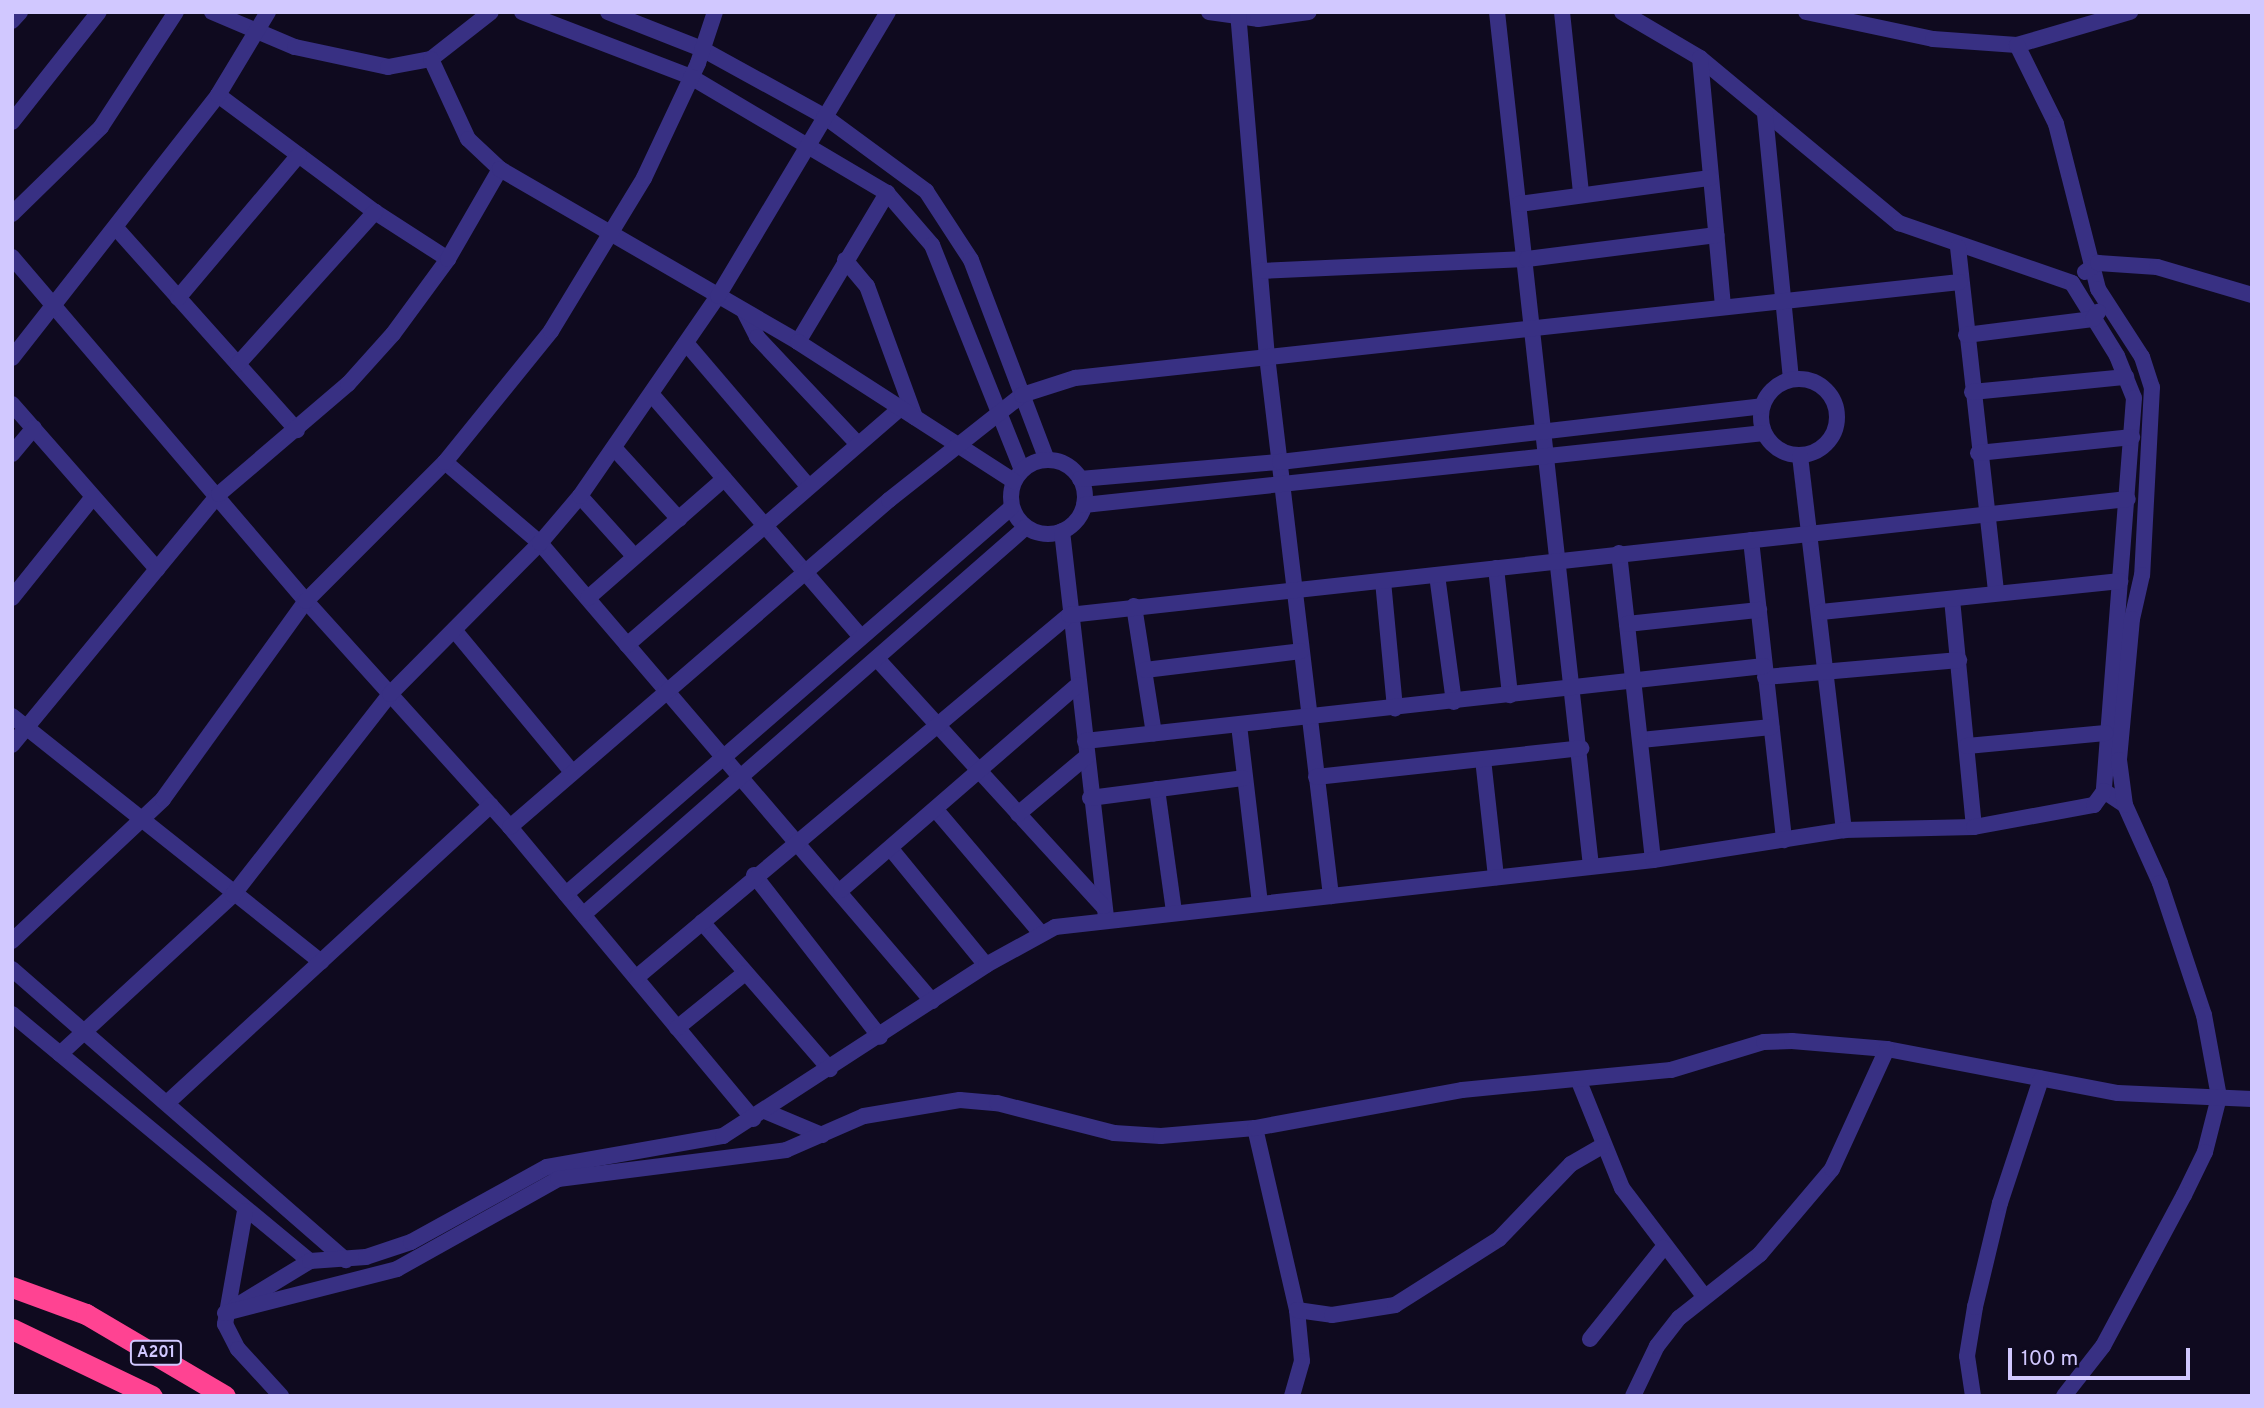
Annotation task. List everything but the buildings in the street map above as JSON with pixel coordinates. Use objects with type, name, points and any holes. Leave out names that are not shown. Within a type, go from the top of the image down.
[{"type":"highway","name":"A201","points":[[12,1287],[86,1314],[225,1396]]},
{"type":"highway","name":"A201","points":[[12,1329],[152,1396]]},
{"type":"street","points":[[12,21],[20,12]]},
{"type":"street","points":[[12,122],[99,12]]},
{"type":"street","points":[[12,214],[101,127],[176,12]]},
{"type":"street","points":[[212,12],[259,31],[358,64],[388,67],[431,59],[491,12]]},
{"type":"street","points":[[12,358],[117,229],[219,95],[268,12]]},
{"type":"street","points":[[522,12],[691,77],[809,150],[887,193],[932,245],[999,409],[1018,475],[1012,507],[566,894]]},
{"type":"street","points":[[608,12],[702,49],[824,116],[910,177],[942,213],[971,260],[1047,460]]},
{"type":"street","points":[[12,941],[141,822],[183,774],[306,601],[445,462],[551,331],[614,233],[691,77],[715,12]]},
{"type":"street","points":[[60,1054],[233,895],[390,694],[540,543],[580,496],[653,396],[718,296],[809,150],[824,116],[888,12]]},
{"type":"street","points":[[1209,12],[1237,13],[1258,19],[1309,12]]},
{"type":"street","points":[[1497,12],[1581,748],[1591,866]]},
{"type":"street","points":[[1562,12],[1581,194]]},
{"type":"street","points":[[225,1313],[310,1261],[346,1260],[385,1254],[547,1167],[709,1141],[759,1115],[1040,932],[1105,913],[1174,912],[1260,904],[1653,860],[1844,830],[1974,827],[2094,805],[2105,790],[2105,733],[2135,403],[2126,377],[2093,318],[2072,283],[1958,247],[1899,223],[1700,58],[1622,12]]},
{"type":"street","points":[[1806,12],[1933,39],[2017,45],[2130,12]]},
{"type":"street","points":[[1237,13],[1267,356],[1331,896]]},
{"type":"street","points":[[2017,45],[2056,124],[2090,265],[2105,302],[2142,357],[2152,398],[2142,575],[2132,620],[2119,760],[2126,804],[2160,883],[2204,1015],[2219,1097],[2205,1152],[2184,1195],[2102,1346],[2064,1396]]},
{"type":"street","points":[[1700,58],[1723,307]]},
{"type":"street","points":[[431,59],[468,139],[500,169],[798,342],[960,445],[1018,475]]},
{"type":"street","points":[[219,95],[375,212],[448,259]]},
{"type":"street","points":[[1765,114],[1791,379]]},
{"type":"street","points":[[178,298],[299,155]]},
{"type":"street","points":[[12,745],[219,494],[297,430],[393,334],[448,259],[500,169]]},
{"type":"street","points":[[1520,204],[1710,178]]},
{"type":"street","points":[[798,342],[887,193]]},
{"type":"street","points":[[238,364],[375,212]]},
{"type":"street","points":[[117,229],[297,430]]},
{"type":"street","points":[[1260,271],[1527,259],[1716,235]]},
{"type":"street","points":[[1958,247],[1978,453],[1996,593]]},
{"type":"street","points":[[12,257],[219,494],[306,601],[510,827],[677,1028],[759,1115],[822,1135]]},
{"type":"street","points":[[845,260],[867,286],[908,412]]},
{"type":"street","points":[[2072,283],[2090,265],[2157,267],[2252,295]]},
{"type":"street","points":[[510,827],[999,409],[1022,395],[1075,378],[1534,324],[1782,302],[1960,282]]},
{"type":"street","points":[[1966,335],[2093,318],[2105,302]]},
{"type":"street","points":[[744,311],[757,337],[858,444]]},
{"type":"street","points":[[686,343],[808,486]]},
{"type":"street","points":[[1972,393],[2126,377]]},
{"type":"street","points":[[1791,379],[1825,388],[1838,412],[1826,445],[1800,456],[1784,452],[1764,433],[1762,406],[1778,385],[1791,379]]},
{"type":"street","points":[[653,396],[861,637]]},
{"type":"street","points":[[12,404],[157,569]]},
{"type":"street","points":[[1080,479],[1280,462],[1762,406]]},
{"type":"street","points":[[627,645],[858,444],[908,412]]},
{"type":"street","points":[[12,454],[34,428]]},
{"type":"street","points":[[1084,505],[1549,458],[1764,433]]},
{"type":"street","points":[[1978,453],[2132,437]]},
{"type":"street","points":[[615,449],[679,519]]},
{"type":"street","points":[[1800,456],[1821,612],[1825,671],[1844,830]]},
{"type":"street","points":[[1012,507],[1026,527],[1047,534],[1062,531],[1076,521],[1084,505],[1080,479],[1066,465],[1047,460],[1018,475]]},
{"type":"street","points":[[445,462],[540,543],[841,890],[932,1001]]},
{"type":"street","points":[[588,598],[724,479]]},
{"type":"street","points":[[580,496],[634,556]]},
{"type":"street","points":[[12,598],[93,497]]},
{"type":"street","points":[[637,977],[754,875],[1069,615],[1437,576],[1560,559],[2128,499]]},
{"type":"street","points":[[584,914],[879,661],[1026,527]]},
{"type":"street","points":[[1062,531],[1069,615],[1105,913]]},
{"type":"street","points":[[1751,540],[1784,839]]},
{"type":"street","points":[[1619,554],[1653,860]]},
{"type":"street","points":[[1496,568],[1510,695]]},
{"type":"street","points":[[1437,576],[1454,702]]},
{"type":"street","points":[[1821,612],[2120,581]]},
{"type":"street","points":[[1382,582],[1395,708]]},
{"type":"street","points":[[1952,599],[1974,827]]},
{"type":"street","points":[[1134,606],[1154,733]]},
{"type":"street","points":[[1627,624],[1759,610]]},
{"type":"street","points":[[454,631],[572,772]]},
{"type":"street","points":[[1145,670],[1301,651]]},
{"type":"street","points":[[1018,814],[1086,749],[1154,733],[1634,682],[1765,671],[1825,671],[1959,660]]},
{"type":"street","points":[[879,661],[981,770],[1105,913]]},
{"type":"street","points":[[841,890],[1078,685]]},
{"type":"street","points":[[12,716],[141,822],[321,962]]},
{"type":"street","points":[[1239,725],[1260,904]]},
{"type":"street","points":[[1641,740],[1770,727]]},
{"type":"street","points":[[1967,746],[2105,733]]},
{"type":"street","points":[[1316,777],[1581,748]]},
{"type":"street","points":[[1483,759],[1496,877]]},
{"type":"street","points":[[1090,798],[1244,778]]},
{"type":"street","points":[[1157,789],[1174,912]]},
{"type":"street","points":[[2105,790],[2126,804]]},
{"type":"street","points":[[167,1103],[491,805]]},
{"type":"street","points":[[936,810],[1040,932]]},
{"type":"street","points":[[891,849],[986,965]]},
{"type":"street","points":[[754,875],[880,1037]]},
{"type":"street","points":[[702,922],[830,1069]]},
{"type":"street","points":[[12,969],[346,1260]]},
{"type":"street","points":[[677,1028],[745,973]]},
{"type":"street","points":[[12,1013],[245,1211],[310,1261]]},
{"type":"street","points":[[225,1313],[397,1269],[558,1179],[786,1150],[864,1116],[971,1100],[1137,1136],[1255,1128],[1462,1090],[1690,1066],[1764,1042],[1887,1049],[2118,1093],[2252,1099]]},
{"type":"street","points":[[1633,1396],[1657,1346],[1704,1296],[1760,1254],[1832,1169],[1887,1049]]},
{"type":"street","points":[[1578,1079],[1602,1146],[1632,1204],[1663,1248],[1704,1296]]},
{"type":"street","points":[[1973,1396],[1966,1356],[1975,1307],[2000,1203],[2040,1079]]},
{"type":"street","points":[[1255,1128],[1297,1310],[1302,1361],[1292,1396]]},
{"type":"street","points":[[1297,1310],[1332,1315],[1395,1305],[1499,1239],[1570,1164],[1602,1146]]},
{"type":"street","points":[[245,1211],[225,1313],[231,1339],[281,1396]]},
{"type":"street","points":[[1590,1339],[1663,1248]]}]
